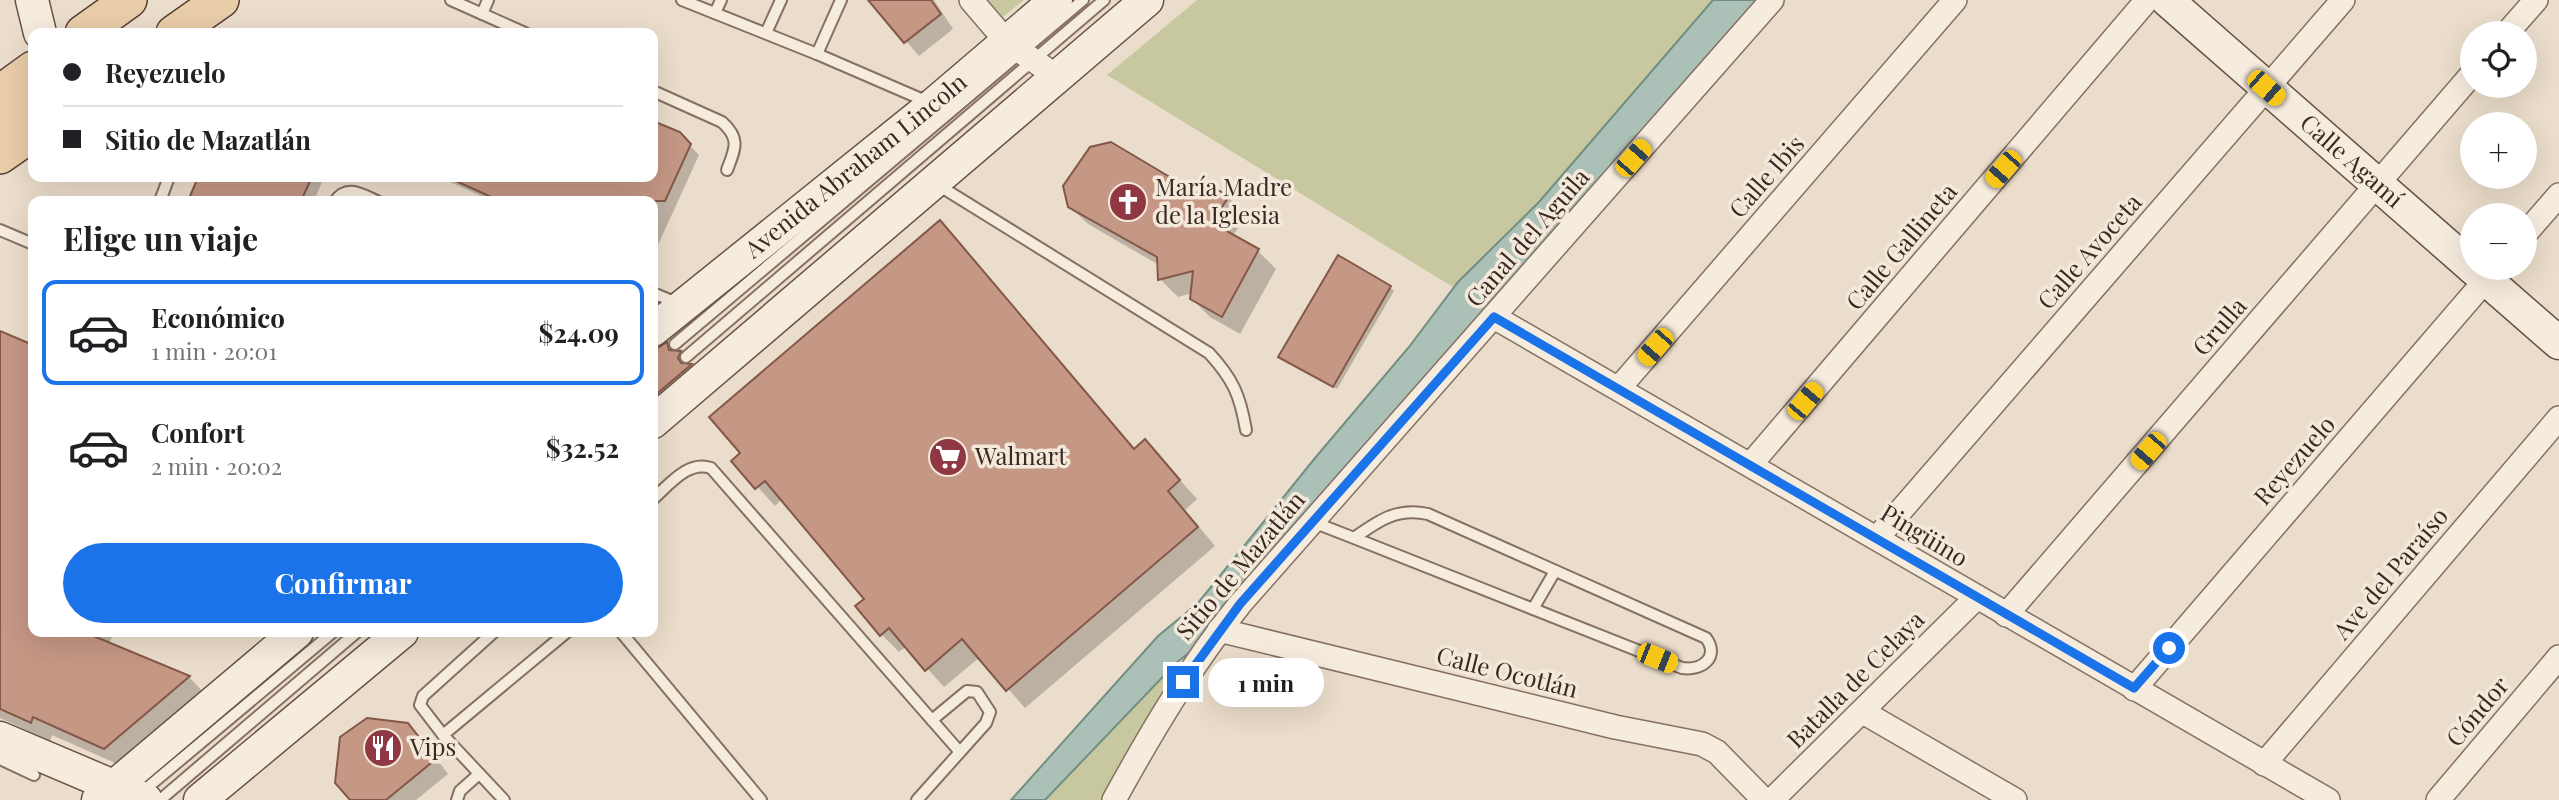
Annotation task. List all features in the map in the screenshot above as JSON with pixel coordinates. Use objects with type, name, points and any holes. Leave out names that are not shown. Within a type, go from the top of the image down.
[{"type":"main road","points":[[32,0],[39,28]]},
{"type":"main road","points":[[90,28],[128,0]]},
{"type":"main road","points":[[181,28],[221,0]]},
{"type":"main road","name":"Avenida Abraham Lincoln","points":[[664,337],[682,305],[934,104],[1029,58],[1056,0]]},
{"type":"main road","points":[[658,418],[935,183],[1029,58],[1147,0]]},
{"type":"main road","name":"Calle Agamí","points":[[2166,0],[2460,253]]},
{"type":"main road","points":[[0,93],[28,73]]},
{"type":"main road","points":[[0,123],[28,102]]},
{"type":"main road","points":[[0,156],[28,136]]},
{"type":"main road","name":"Calle Agamí","points":[[2492,280],[2559,343]]},
{"type":"main road","points":[[0,738],[131,797],[293,637]]},
{"type":"main road","points":[[200,800],[396,637]]},
{"type":"street","points":[[971,0],[1029,58]]},
{"type":"street","name":"Canal del Aguila","points":[[1350,477],[1772,0]]},
{"type":"street","name":"Calle Ibis","points":[[1619,388],[1955,0]]},
{"type":"street","name":"Calle Gallineta","points":[[1751,464],[2147,0]]},
{"type":"street","name":"Calle Avoceta","points":[[1877,538],[2343,0]]},
{"type":"street","points":[[2518,21],[2536,0]]},
{"type":"street","name":"Grulla","points":[[2006,615],[2460,88]]},
{"type":"street","points":[[2537,220],[2559,195]]},
{"type":"street","name":"Reyezuelo","points":[[2134,688],[2474,280]]},
{"type":"street","name":"Pingüino","points":[[1494,317],[2328,800]]},
{"type":"street","name":"Ave del Paraíso","points":[[2264,764],[2559,418]]},
{"type":"street","name":"Sitio de Mazatlán","points":[[1114,800],[1158,721],[1219,630],[1350,477]]},
{"type":"street","name":"Batalla de Celaya","points":[[1772,800],[1977,597]]},
{"type":"street","name":"Calle Ocotlán","points":[[1219,630],[1615,727],[1702,744],[1717,752],[1764,800]]},
{"type":"street","name":"Cóndor","points":[[2438,800],[2559,657]]},
{"type":"street","points":[[1863,712],[2013,799]]},
{"type":"lane","points":[[451,0],[513,28]]},
{"type":"lane","points":[[482,14],[488,0]]},
{"type":"lane","points":[[681,0],[934,104]]},
{"type":"lane","points":[[715,13],[721,0]]},
{"type":"lane","points":[[766,33],[781,0]]},
{"type":"lane","points":[[817,54],[841,0]]},
{"type":"lane","points":[[686,357],[1029,58],[1083,0]]},
{"type":"lane","points":[[664,337],[1104,0]]},
{"type":"lane","points":[[658,93],[722,122],[731,130],[735,140],[727,170]]},
{"type":"lane","points":[[935,183],[1209,353],[1226,371],[1241,401],[1246,430]]},
{"type":"lane","points":[[339,196],[353,191],[365,196]]},
{"type":"lane","points":[[2,230],[28,242]]},
{"type":"lane","points":[[658,295],[682,305]]},
{"type":"lane","points":[[658,495],[690,468],[701,465],[711,468],[960,751]]},
{"type":"lane","points":[[1311,521],[1682,668],[1699,668],[1707,663],[1711,652],[1706,638],[1418,512],[1407,511],[1384,517],[1354,538]]},
{"type":"lane","points":[[1533,609],[1555,571]]},
{"type":"lane","points":[[131,797],[327,637]]},
{"type":"lane","points":[[131,797],[350,637]]},
{"type":"lane","points":[[489,637],[421,700],[422,711],[504,800]]},
{"type":"lane","points":[[443,735],[561,637]]},
{"type":"lane","points":[[625,637],[761,800]]},
{"type":"lane","points":[[917,800],[989,718],[988,706],[977,692],[967,691],[932,720]]},
{"type":"lane","points":[[0,760],[34,775]]},
{"type":"lane","points":[[457,800],[460,791],[479,774]]},
{"type":"green space","points":[[988,0],[1024,0],[1003,17]]},
{"type":"green space","points":[[1197,0],[1713,0],[1539,202],[1453,287],[1107,75]]},
{"type":"green space","points":[[1176,663],[1191,669],[1114,800],[1045,800]]},
{"type":"shaded area","points":[[1713,0],[1772,0],[1219,630],[1176,663],[1045,800],[1011,800],[1158,636],[1198,603],[1409,347],[1458,282],[1539,202]]},
{"type":"building","points":[[868,0],[931,0],[941,14],[904,43]]},
{"type":"building","points":[[658,123],[680,132],[691,144],[665,201],[658,201],[658,196],[489,196],[458,182],[658,182]]},
{"type":"building","points":[[1111,142],[1200,195],[1207,184],[1229,196],[1212,223],[1259,249],[1222,317],[1190,299],[1193,271],[1158,280],[1157,257],[1068,207],[1063,186],[1090,147]]},
{"type":"building","points":[[196,182],[310,182],[303,196],[190,196]]},
{"type":"building","name":"Walmart","points":[[940,220],[1134,449],[1145,439],[1180,480],[1168,491],[1198,527],[1006,691],[962,639],[925,671],[889,628],[880,636],[855,606],[864,599],[765,481],[755,489],[731,461],[740,453],[709,417]]},
{"type":"building","points":[[1338,255],[1391,286],[1333,387],[1278,357]]},
{"type":"building","points":[[0,331],[28,343],[28,637],[96,637],[190,676],[104,749],[33,717],[31,723],[0,709]]},
{"type":"building","points":[[667,342],[669,350],[681,351],[678,358],[681,363],[692,364],[658,393],[658,348]]},
{"type":"building","name":"Vips","points":[[367,718],[408,723],[436,759],[386,800],[350,800],[335,783],[340,737]]},
{"type":"place","name":"María Madre de la Iglesia","points":[[1128,202]]},
{"type":"place","name":"Walmart","points":[[948,457]]},
{"type":"place","name":"Vips","points":[[383,748]]},
{"type":"route","points":[[1183,682],[1240,604],[1494,317],[2134,688],[2169,648]]}]
